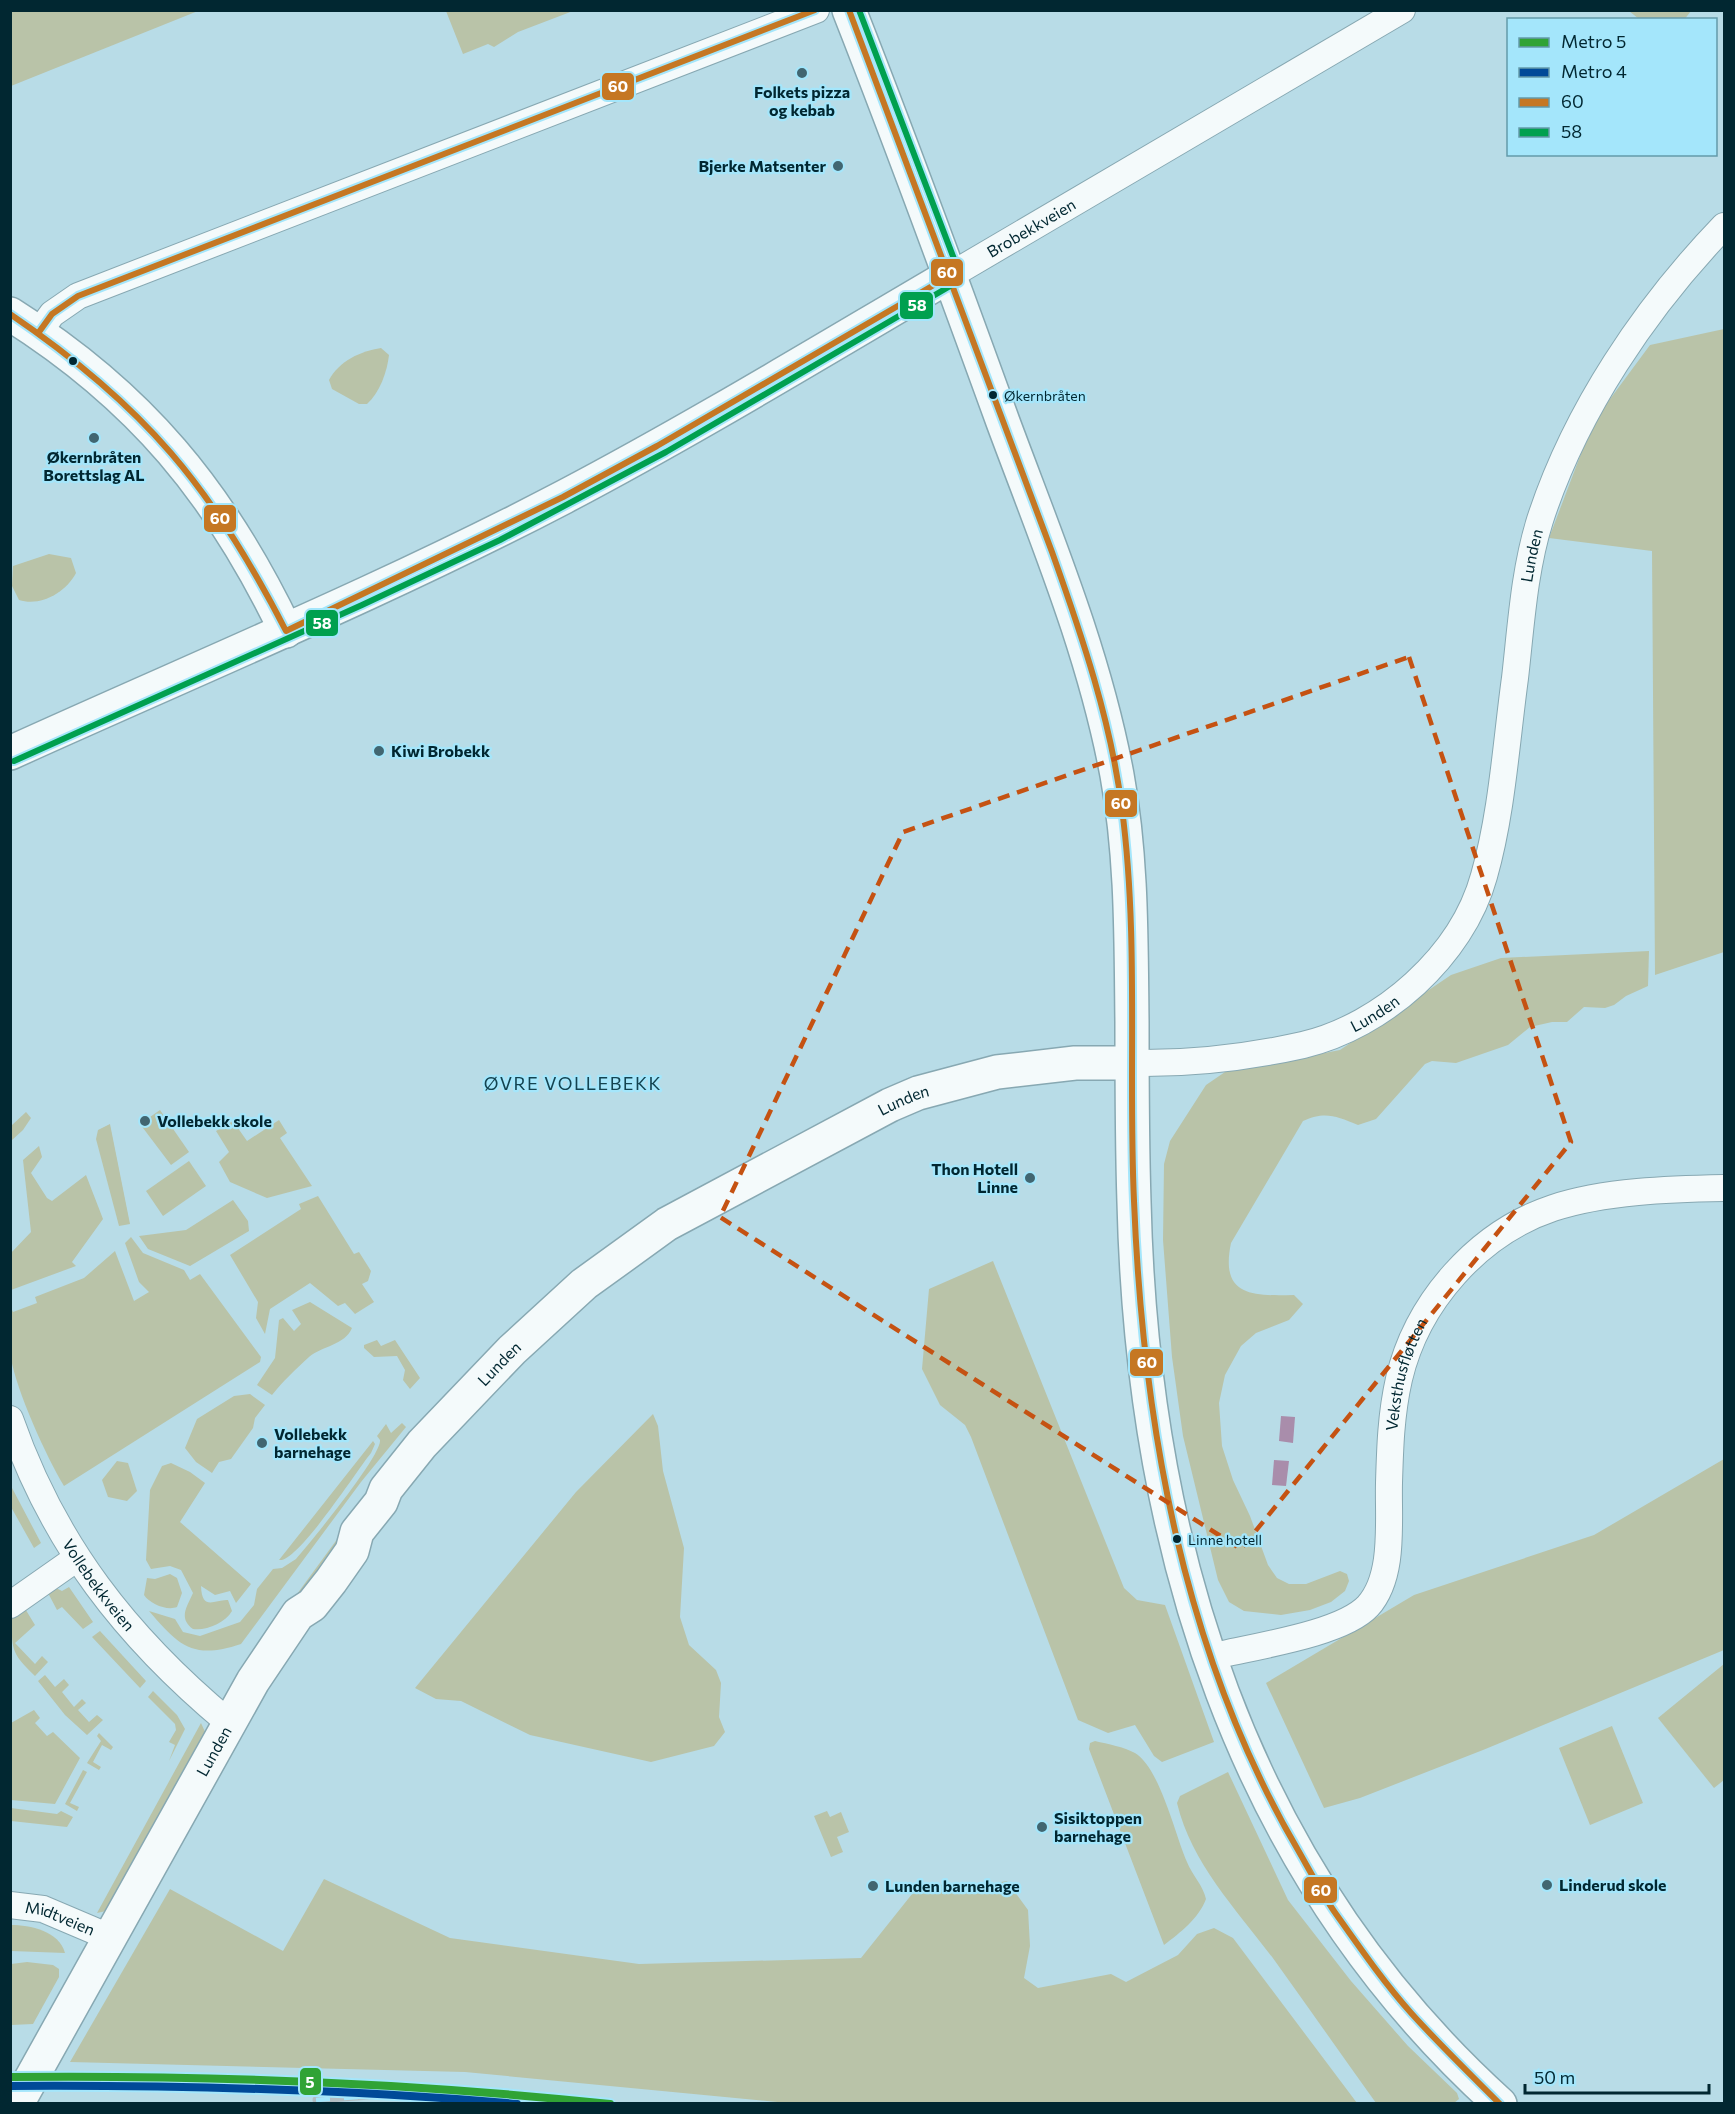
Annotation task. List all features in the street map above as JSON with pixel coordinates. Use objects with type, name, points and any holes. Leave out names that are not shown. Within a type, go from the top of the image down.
[{"type":"street","points":[[39,332],[52,314],[78,296],[816,10]]},
{"type":"street","points":[[849,10],[951,275],[1074,612],[1109,735],[1125,821],[1132,928],[1136,1268],[1146,1388],[1170,1519],[1210,1657],[1257,1774],[1318,1886],[1392,1991],[1443,2049],[1500,2103]]},
{"type":"street","name":"Brobekkveien","points":[[10,753],[286,631],[563,497],[951,275],[1402,10]]},
{"type":"street","name":"Lunden","points":[[17,2103],[228,1722],[292,1624],[312,1605],[352,1551],[357,1532],[381,1502],[398,1473],[504,1358],[584,1284],[667,1224],[890,1105],[918,1093],[1006,1071],[1076,1064],[1162,1064],[1305,1044],[1337,1033],[1375,1015],[1404,993],[1431,967],[1461,929],[1484,878],[1493,834],[1528,576],[1540,522],[1575,438],[1599,391],[1672,287],[1725,226]]},
{"type":"street","points":[[10,314],[39,332],[107,385],[139,413],[168,444],[213,500],[286,631]]},
{"type":"street","name":"Veksthusfløtten","points":[[1210,1657],[1332,1627],[1366,1608],[1373,1599],[1384,1572],[1391,1431],[1399,1377],[1430,1306],[1462,1265],[1480,1249],[1521,1222],[1554,1208],[1588,1199],[1725,1188]]},
{"type":"street","name":"Vollebekkveien","points":[[10,1419],[45,1504],[77,1558],[114,1610],[157,1660],[228,1722]]},
{"type":"street","points":[[10,1605],[77,1558]]},
{"type":"street","name":"Midtveien","points":[[10,1905],[43,1909],[109,1937]]},
{"type":"highlighted area","points":[[1409,657],[1571,1142],[1241,1549],[720,1217],[903,832]]},
{"type":"green space","points":[[11,10],[198,10],[198,11],[11,86]]},
{"type":"green space","points":[[446,11],[573,11],[518,32],[494,47],[488,44],[463,54]]},
{"type":"green space","points":[[1629,11],[1691,11],[1686,18],[1638,18]]},
{"type":"green space","points":[[1724,329],[1724,952],[1655,975],[1652,551],[1549,538],[1593,422],[1650,345]]},
{"type":"green space","points":[[381,348],[389,355],[387,368],[379,388],[367,404],[359,404],[332,389],[329,380],[339,367],[358,354]]},
{"type":"green space","points":[[49,554],[71,558],[76,573],[72,580],[59,592],[44,600],[27,602],[19,600],[12,586],[13,566]]},
{"type":"green space","points":[[1649,951],[1648,986],[1626,996],[1614,1005],[1605,1008],[1584,1007],[1567,1022],[1552,1022],[1530,1027],[1508,1045],[1456,1063],[1432,1061],[1425,1064],[1376,1119],[1358,1125],[1324,1115],[1303,1121],[1231,1243],[1229,1260],[1230,1274],[1242,1289],[1264,1295],[1294,1295],[1303,1304],[1289,1320],[1256,1333],[1241,1346],[1225,1375],[1219,1403],[1222,1446],[1233,1480],[1250,1516],[1268,1565],[1277,1578],[1289,1584],[1306,1584],[1340,1571],[1347,1574],[1349,1581],[1345,1591],[1331,1602],[1310,1610],[1281,1615],[1244,1611],[1229,1602],[1218,1580],[1183,1436],[1172,1357],[1163,1240],[1164,1164],[1170,1141],[1206,1085],[1225,1072],[1340,1050],[1451,975],[1501,958]]},
{"type":"green space","points":[[160,1110],[189,1152],[171,1165],[140,1124]]},
{"type":"green space","points":[[26,1112],[31,1118],[23,1130],[11,1141],[11,1126]]},
{"type":"green space","points":[[279,1120],[287,1133],[280,1138],[312,1186],[267,1198],[230,1182],[219,1162],[229,1152],[216,1131],[233,1121],[247,1141]]},
{"type":"green space","points":[[110,1124],[130,1224],[119,1226],[96,1139],[98,1130]]},
{"type":"green space","points":[[39,1146],[42,1157],[31,1173],[47,1198],[52,1201],[86,1175],[103,1219],[72,1262],[76,1266],[11,1290],[11,1253],[31,1232],[23,1160]]},
{"type":"green space","points":[[189,1161],[206,1186],[163,1216],[146,1191]]},
{"type":"green space","points":[[318,1196],[354,1254],[359,1252],[371,1271],[368,1281],[362,1284],[374,1302],[355,1314],[345,1303],[338,1306],[310,1283],[270,1309],[265,1334],[256,1318],[258,1302],[230,1255],[301,1209],[299,1204]]},
{"type":"green space","points":[[233,1200],[248,1221],[249,1231],[190,1266],[148,1249],[139,1236],[186,1230]]},
{"type":"green space","points":[[131,1237],[143,1253],[184,1270],[190,1280],[200,1274],[261,1357],[260,1362],[64,1486],[33,1423],[14,1372],[10,1346],[11,1308],[13,1312],[37,1303],[35,1297],[84,1278],[115,1251],[134,1301],[149,1292],[139,1282],[125,1243]]},
{"type":"green space","points":[[993,1261],[1124,1588],[1137,1600],[1165,1605],[1214,1742],[1162,1762],[1154,1756],[1135,1725],[1108,1733],[1078,1720],[971,1437],[965,1425],[940,1405],[922,1369],[929,1289]]},
{"type":"green space","points":[[310,1302],[352,1328],[349,1334],[339,1342],[309,1357],[272,1395],[257,1385],[275,1358],[279,1320],[283,1318],[294,1331],[301,1324],[292,1310]]},
{"type":"green space","points":[[377,1340],[381,1346],[395,1340],[420,1378],[410,1389],[403,1380],[405,1370],[397,1356],[374,1357],[364,1348],[364,1345]]},
{"type":"green space","points":[[250,1394],[265,1405],[255,1418],[253,1428],[231,1459],[219,1462],[212,1473],[196,1462],[185,1448],[197,1419],[234,1396]]},
{"type":"green space","points":[[653,1414],[658,1426],[663,1471],[684,1548],[680,1617],[689,1645],[716,1670],[721,1683],[719,1717],[725,1732],[714,1746],[651,1762],[530,1735],[461,1701],[436,1699],[415,1688],[576,1492]]},
{"type":"green space","points":[[402,1423],[406,1427],[361,1482],[241,1644],[211,1651],[188,1647],[169,1633],[149,1611],[175,1619],[183,1632],[200,1636],[240,1622],[254,1605],[257,1589],[273,1569],[282,1568],[296,1559],[344,1499],[378,1449],[380,1440],[377,1436],[386,1424],[391,1433]]},
{"type":"green space","points":[[373,1441],[375,1444],[371,1453],[312,1532],[288,1557],[279,1560]]},
{"type":"green space","points":[[1724,1459],[1724,1650],[1483,1750],[1360,1798],[1324,1808],[1266,1683],[1414,1595],[1594,1535]]},
{"type":"green space","points":[[117,1461],[128,1463],[137,1491],[127,1501],[108,1497],[102,1480]]},
{"type":"green space","points":[[171,1463],[190,1472],[205,1483],[180,1522],[251,1584],[236,1603],[230,1591],[215,1595],[201,1586],[202,1594],[207,1602],[228,1600],[232,1611],[220,1622],[204,1629],[193,1629],[186,1621],[186,1608],[193,1593],[181,1570],[170,1566],[151,1569],[146,1560],[150,1490],[162,1466]]},
{"type":"green space","points":[[11,1486],[41,1543],[34,1548],[11,1507]]},
{"type":"green space","points":[[349,1523],[344,1547],[289,1605]]},
{"type":"green space","points":[[170,1574],[177,1578],[182,1593],[177,1607],[173,1608],[159,1606],[144,1595],[147,1578],[155,1579]]},
{"type":"green space","points":[[69,1587],[93,1622],[83,1629],[62,1607],[57,1610],[48,1593],[56,1588],[62,1591]]},
{"type":"green space","points":[[24,1607],[35,1625],[15,1643],[35,1664],[42,1656],[48,1662],[35,1676],[17,1655],[13,1643],[11,1616]]},
{"type":"green space","points":[[100,1631],[146,1681],[140,1688],[92,1637]]},
{"type":"green space","points":[[1724,1664],[1724,1780],[1714,1788],[1658,1718]]},
{"type":"green space","points":[[45,1675],[55,1687],[64,1679],[69,1685],[62,1692],[74,1707],[82,1699],[86,1703],[78,1710],[89,1722],[97,1715],[103,1720],[87,1735],[65,1715],[38,1681]]},
{"type":"green space","points":[[153,1691],[177,1715],[185,1729],[169,1761],[175,1745],[169,1742],[176,1730],[175,1724],[148,1697]]},
{"type":"green space","points":[[34,1710],[40,1718],[35,1723],[47,1736],[53,1732],[80,1758],[55,1804],[11,1800],[11,1723]]},
{"type":"green space","points":[[201,1723],[206,1734],[106,1911],[97,1913]]},
{"type":"green space","points":[[1612,1726],[1643,1803],[1590,1825],[1559,1748]]},
{"type":"green space","points":[[99,1733],[113,1747],[111,1750],[102,1745],[93,1762],[101,1767],[99,1770],[87,1763],[101,1741],[97,1736]]},
{"type":"green space","points":[[1095,1741],[1131,1751],[1144,1761],[1166,1803],[1187,1862],[1205,1894],[1206,1899],[1203,1906],[1194,1919],[1164,1945],[1089,1749],[1090,1743]]},
{"type":"green space","points":[[83,1770],[87,1772],[70,1803],[79,1807],[77,1811],[65,1804]]},
{"type":"green space","points":[[1228,1772],[1288,1900],[1351,1981],[1408,2046],[1457,2093],[1459,2099],[1454,2103],[1376,2103],[1205,1867],[1193,1847],[1177,1803],[1180,1796]]},
{"type":"green space","points":[[11,1808],[57,1814],[61,1811],[73,1817],[67,1827],[11,1821]]},
{"type":"green space","points":[[827,1811],[830,1817],[841,1812],[849,1832],[837,1837],[843,1852],[831,1857],[814,1816]]},
{"type":"green space","points":[[324,1879],[450,1938],[639,1964],[861,1958],[920,1884],[977,1886],[1007,1881],[1028,1910],[1030,1946],[1024,1978],[1038,1988],[1111,1974],[1126,1982],[1178,1955],[1197,1934],[1214,1928],[1233,1938],[1357,2103],[798,2104],[465,2072],[70,2062],[170,1889],[283,1951]]},
{"type":"green space","points":[[11,1925],[27,1926],[50,1934],[62,1945],[65,1953],[11,1951]]},
{"type":"green space","points":[[27,1962],[53,1965],[59,1969],[59,1977],[33,2024],[11,2025],[11,1964]]},
{"type":"shaded area","points":[[1281,1416],[1295,1417],[1293,1443],[1279,1441]]},
{"type":"shaded area","points":[[1274,1460],[1289,1461],[1286,1486],[1272,1485]]},
{"type":"railway","points":[[316,2100],[464,2089]]},
{"type":"metro line","name":"5","points":[[10,2077],[160,2077],[310,2082],[460,2091],[610,2104]]},
{"type":"metro line","name":"4","points":[[10,2086],[264,2089],[517,2104]]},
{"type":"transit line","name":"60","points":[[39,332],[52,314],[78,296],[815,10]]},
{"type":"transit line","name":"60","points":[[849,10],[1052,552],[1094,679],[1111,744],[1122,809],[1130,907],[1132,1152],[1139,1285],[1147,1370],[1176,1536],[1198,1617],[1225,1697],[1258,1775],[1326,1899],[1363,1953],[1402,2002],[1433,2037],[1500,2104]]},
{"type":"transit line","name":"58","points":[[14,761],[362,605],[500,540],[666,452],[957,282],[959,272],[859,10]]},
{"type":"transit line","name":"60","points":[[10,314],[99,382],[171,453],[231,534],[286,631],[563,497],[657,446],[951,275]]},
{"type":"place","name":"Folkets pizza og kebab","points":[[802,73]]},
{"type":"place","name":"Bjerke Matsenter","points":[[838,166]]},
{"type":"place","name":"Økernbråten","points":[[993,395]]},
{"type":"place","name":"Økernbråten Borettslag AL","points":[[94,438]]},
{"type":"place","name":"Kiwi Brobekk","points":[[379,751]]},
{"type":"place","name":"Vollebekk skole","points":[[145,1121]]},
{"type":"place","name":"Thon Hotell Linne","points":[[1030,1178]]},
{"type":"place","name":"Vollebekk barnehage","points":[[262,1443]]},
{"type":"place","name":"Linne hotell","points":[[1177,1539]]},
{"type":"place","name":"Sisiktoppen barnehage","points":[[1042,1827]]},
{"type":"place","name":"Linderud skole","points":[[1547,1885]]},
{"type":"place","name":"Lunden barnehage","points":[[873,1886]]},
{"type":"district","name":"ØVRE VOLLEBEKK","points":[[573,1084]]}]
